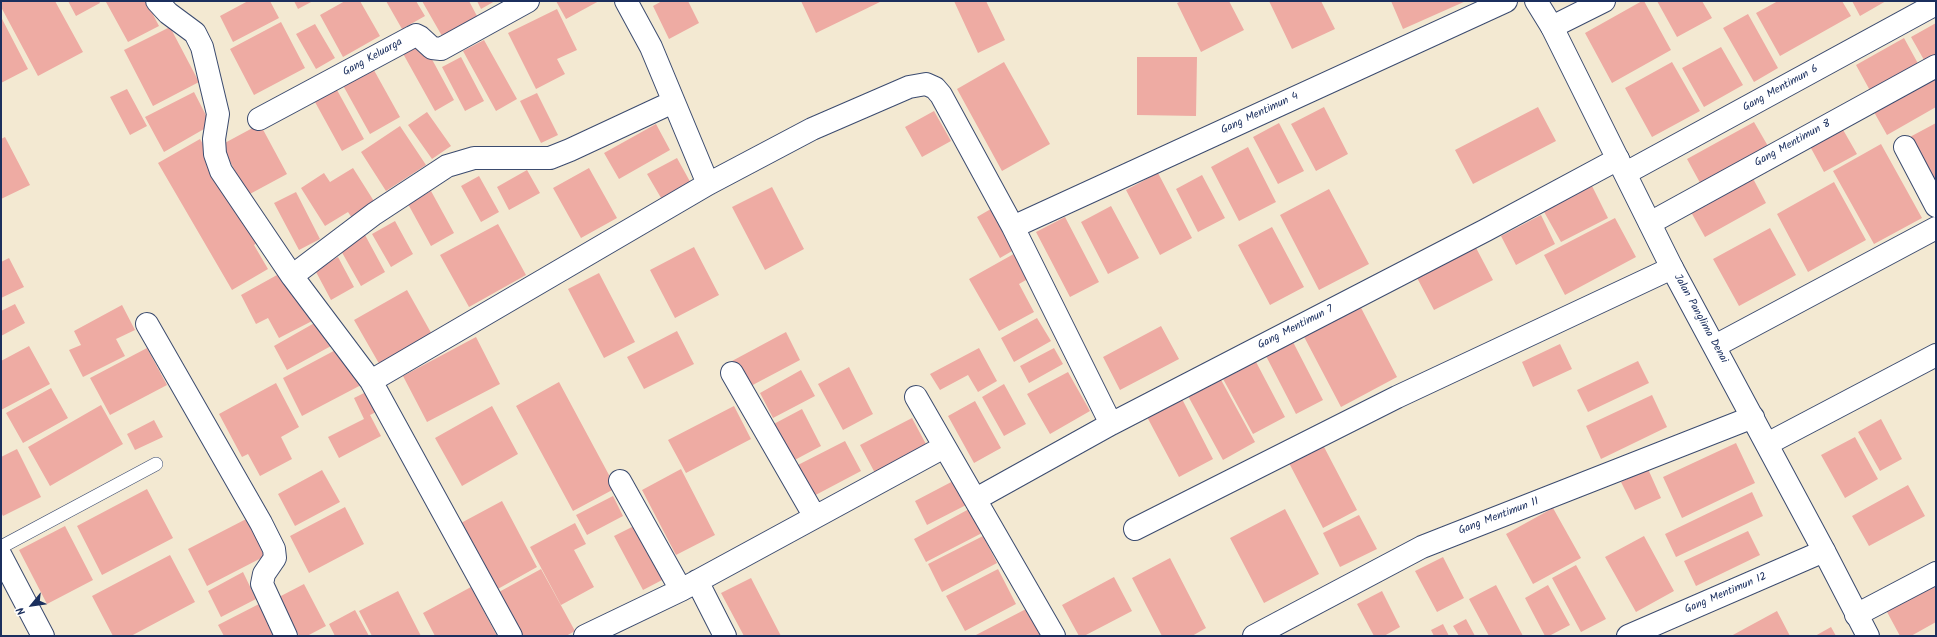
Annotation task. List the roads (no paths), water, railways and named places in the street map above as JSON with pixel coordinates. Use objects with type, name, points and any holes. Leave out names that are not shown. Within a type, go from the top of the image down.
[{"type":"street","points":[[157,1],[168,13],[195,33],[202,47],[218,114],[214,139],[216,154],[221,171],[292,276],[371,382],[511,636]]},
{"type":"street","name":"Gang Keluarga","points":[[259,119],[412,36],[420,37],[432,48],[442,49],[528,1]]},
{"type":"street","points":[[626,1],[651,47],[708,184]]},
{"type":"street","name":"Gang Mentimun 4","points":[[1014,227],[1506,1]]},
{"type":"street","name":"Jalan Panglima Denai","points":[[1536,1],[1552,27],[1672,268],[1753,417],[1868,636]]},
{"type":"street","points":[[1552,27],[1604,1]]},
{"type":"street","name":"Gang Mentimun 6","points":[[1622,166],[1936,4]]},
{"type":"street","name":"Gang Mentimun 8","points":[[1650,223],[1936,66]]},
{"type":"street","points":[[371,382],[708,184],[812,129],[908,87],[926,84],[935,88],[941,95],[1014,227],[1111,424]]},
{"type":"street","points":[[292,276],[374,214],[447,166],[474,158],[550,158],[673,102]]},
{"type":"street","points":[[1905,148],[1936,206]]},
{"type":"street","name":"Gang Mentimun 7","points":[[976,499],[1111,424],[1486,230],[1622,166]]},
{"type":"street","points":[[1715,346],[1936,228]]},
{"type":"street","points":[[1135,529],[1397,397],[1672,268]]},
{"type":"street","points":[[147,324],[261,523],[274,549],[275,558],[264,574],[262,584],[286,636]]},
{"type":"street","points":[[1767,444],[1936,355]]},
{"type":"street","points":[[732,373],[815,517]]},
{"type":"street","points":[[916,397],[1054,636]]},
{"type":"street","name":"Gang Mentimun 11","points":[[1254,636],[1422,546],[1753,417]]},
{"type":"street","points":[[585,636],[612,630],[689,585],[944,447]]},
{"type":"street","points":[[620,481],[689,585],[725,636]]},
{"type":"street","name":"Gang Mentimun 12","points":[[1628,636],[1824,551]]},
{"type":"street","points":[[1,556],[43,636]]},
{"type":"street","points":[[1856,615],[1936,573]]},
{"type":"lane","points":[[1,547],[156,464]]}]
